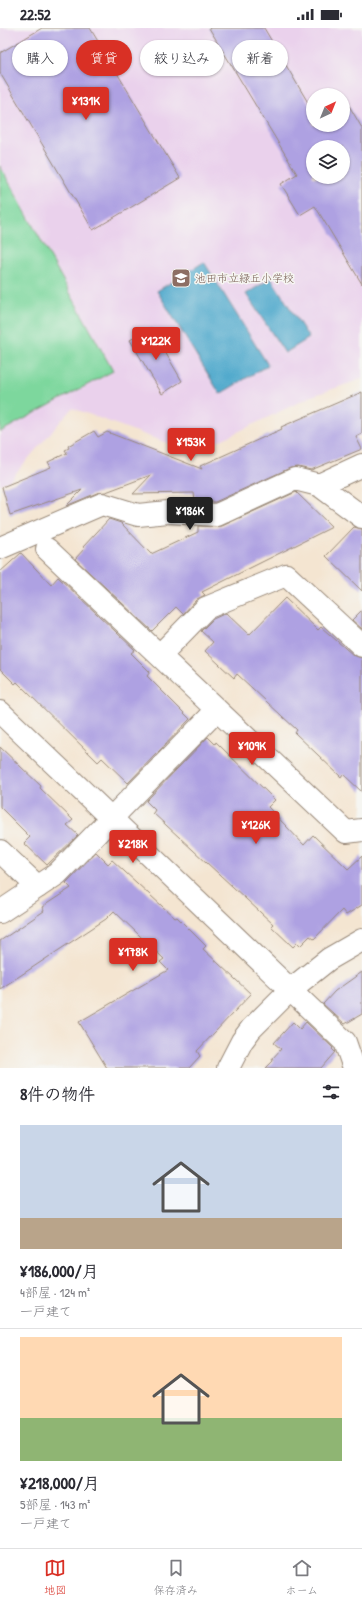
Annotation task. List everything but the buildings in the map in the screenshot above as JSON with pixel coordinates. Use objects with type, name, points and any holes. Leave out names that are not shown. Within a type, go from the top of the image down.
[{"type":"street","points":[[319,485],[362,465]]},
{"type":"street","points":[[0,548],[102,504],[138,515],[168,512],[217,515],[295,479],[319,485],[362,517]]},
{"type":"street","points":[[47,548],[346,832],[362,830]]},
{"type":"street","points":[[160,655],[206,608],[286,575],[362,646]]},
{"type":"street","points":[[0,912],[57,874],[217,710]]},
{"type":"street","points":[[0,712],[345,1042],[354,1068]]},
{"type":"street","points":[[0,851],[38,887]]},
{"type":"street","points":[[228,1068],[242,1041],[251,1029],[290,990],[329,959],[362,940]]},
{"type":"shaded area","name":"池田市立緑丘小学校","points":[[0,28],[362,28],[362,379],[312,396],[194,453],[72,408],[9,481],[0,484]]},
{"type":"green space","points":[[0,166],[113,371],[0,432]]},
{"type":"water","points":[[204,262],[268,365],[220,394],[157,291]]},
{"type":"water","points":[[271,278],[309,338],[285,353],[246,294]]},
{"type":"place","name":"池田市立緑丘小学校","points":[[181,278]]}]
